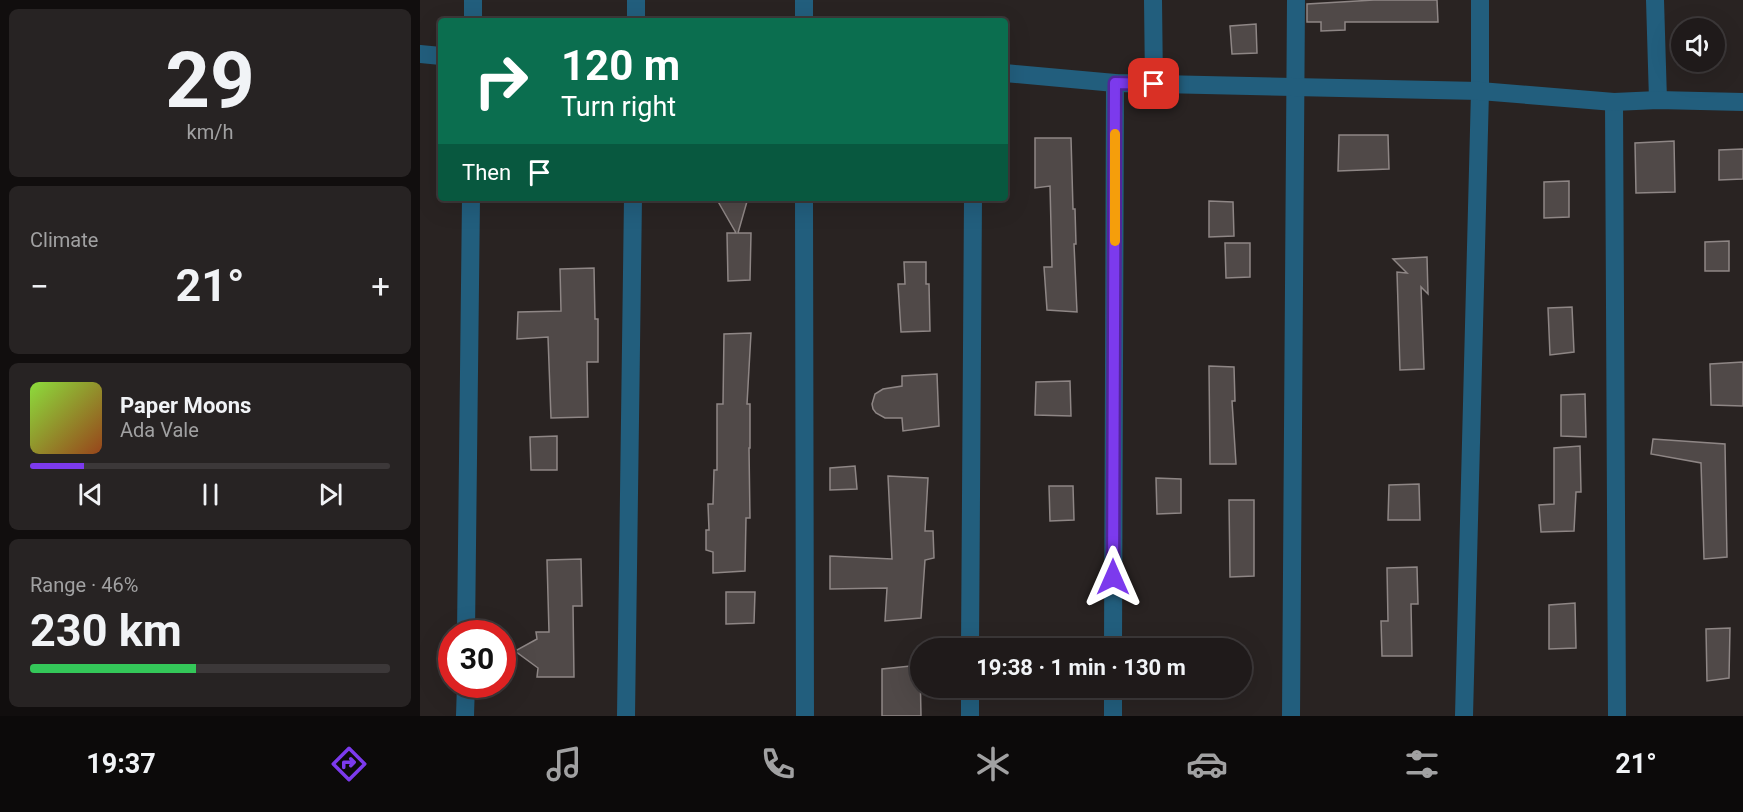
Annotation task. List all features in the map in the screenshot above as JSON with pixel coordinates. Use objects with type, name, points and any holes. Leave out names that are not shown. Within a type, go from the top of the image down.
[{"type":"street","points":[[473,18],[474,0]]},
{"type":"street","points":[[636,0],[636,18]]},
{"type":"street","points":[[804,0],[804,18]]},
{"type":"street","points":[[1153,0],[1154,84]]},
{"type":"street","points":[[1291,716],[1296,0]]},
{"type":"street","points":[[1464,716],[1480,91],[1480,0]]},
{"type":"street","points":[[1655,0],[1658,100]]},
{"type":"street","points":[[420,54],[438,56]]},
{"type":"street","points":[[1008,73],[1115,83],[1480,91],[1614,102],[1658,100],[1743,102]]},
{"type":"street","points":[[1113,638],[1115,83]]},
{"type":"street","points":[[1614,102],[1617,716]]},
{"type":"street","points":[[466,620],[471,201]]},
{"type":"street","points":[[626,716],[633,201]]},
{"type":"street","points":[[804,201],[805,716]]},
{"type":"street","points":[[970,638],[973,201]]},
{"type":"street","points":[[465,698],[465,716]]},
{"type":"street","points":[[970,698],[970,716]]},
{"type":"street","points":[[1113,698],[1113,716]]},
{"type":"building","points":[[1374,0],[1437,0],[1438,22],[1345,22],[1345,30],[1321,31],[1321,22],[1307,22],[1307,4]]},
{"type":"building","points":[[1256,24],[1257,53],[1232,54],[1230,26]]},
{"type":"building","points":[[1339,135],[1388,135],[1389,169],[1338,171]]},
{"type":"building","points":[[1035,138],[1071,138],[1077,312],[1047,310],[1044,267],[1052,267],[1050,186],[1035,188]]},
{"type":"building","points":[[1674,141],[1675,192],[1636,193],[1635,143]]},
{"type":"building","points":[[1743,149],[1743,179],[1719,180],[1719,150]]},
{"type":"building","points":[[1569,181],[1569,217],[1544,218],[1544,182]]},
{"type":"building","points":[[718,201],[747,201],[738,233],[751,233],[750,280],[728,281],[727,233],[736,233]]},
{"type":"building","points":[[1209,201],[1233,202],[1234,236],[1209,237]]},
{"type":"building","points":[[1729,241],[1729,271],[1705,271],[1705,242]]},
{"type":"building","points":[[1225,243],[1250,243],[1250,277],[1226,278]]},
{"type":"building","points":[[1427,257],[1428,294],[1421,287],[1424,369],[1400,370],[1397,272],[1407,273],[1393,259]]},
{"type":"building","points":[[904,262],[926,262],[930,331],[901,332],[898,284],[905,284]]},
{"type":"building","points":[[594,268],[595,319],[598,319],[598,362],[587,362],[588,417],[551,418],[548,337],[517,339],[518,312],[561,311],[560,269]]},
{"type":"building","points":[[1572,307],[1574,352],[1550,355],[1548,308]]},
{"type":"building","points":[[751,333],[747,404],[750,404],[750,518],[746,518],[745,571],[713,573],[713,552],[706,550],[706,530],[709,530],[708,504],[713,504],[714,470],[717,470],[717,404],[723,404],[724,334]]},
{"type":"building","points":[[1743,362],[1743,406],[1711,405],[1710,364]]},
{"type":"building","points":[[1209,366],[1234,367],[1235,401],[1232,401],[1236,464],[1210,464]]},
{"type":"building","points":[[937,374],[939,426],[903,431],[902,418],[885,418],[873,409],[875,394],[883,389],[902,386],[902,376]]},
{"type":"building","points":[[1070,381],[1071,416],[1035,415],[1036,382]]},
{"type":"building","points":[[1585,394],[1586,437],[1561,436],[1561,395]]},
{"type":"building","points":[[557,436],[557,470],[531,470],[530,437]]},
{"type":"building","points":[[1653,439],[1725,444],[1727,557],[1704,559],[1701,463],[1651,454]]},
{"type":"building","points":[[1580,446],[1581,492],[1576,492],[1574,531],[1541,532],[1539,505],[1554,504],[1554,448]]},
{"type":"building","points":[[855,466],[857,489],[830,490],[830,468]]},
{"type":"building","points":[[888,476],[928,478],[925,531],[933,531],[934,558],[925,560],[921,618],[885,621],[887,588],[830,589],[830,556],[892,559]]},
{"type":"building","points":[[1156,478],[1181,479],[1181,513],[1157,514]]},
{"type":"building","points":[[1419,484],[1420,520],[1388,520],[1389,485]]},
{"type":"building","points":[[1049,486],[1073,486],[1074,520],[1050,521]]},
{"type":"building","points":[[1229,500],[1254,500],[1254,576],[1230,577]]},
{"type":"building","points":[[581,559],[582,606],[573,606],[574,677],[537,677],[538,668],[516,652],[537,639],[536,632],[549,632],[547,560]]},
{"type":"building","points":[[1417,567],[1418,604],[1411,604],[1412,656],[1382,656],[1381,621],[1388,621],[1387,568]]},
{"type":"building","points":[[726,592],[755,592],[754,623],[726,624]]},
{"type":"building","points":[[1575,603],[1576,648],[1549,649],[1549,605]]},
{"type":"building","points":[[1730,628],[1729,678],[1707,681],[1706,629]]},
{"type":"building","points":[[910,666],[910,698],[921,698],[921,716],[882,716],[882,669]]},
{"type":"slow traffic","points":[[1115,134],[1115,241]]},
{"type":"route","points":[[1113,577],[1115,83],[1154,84]]}]
